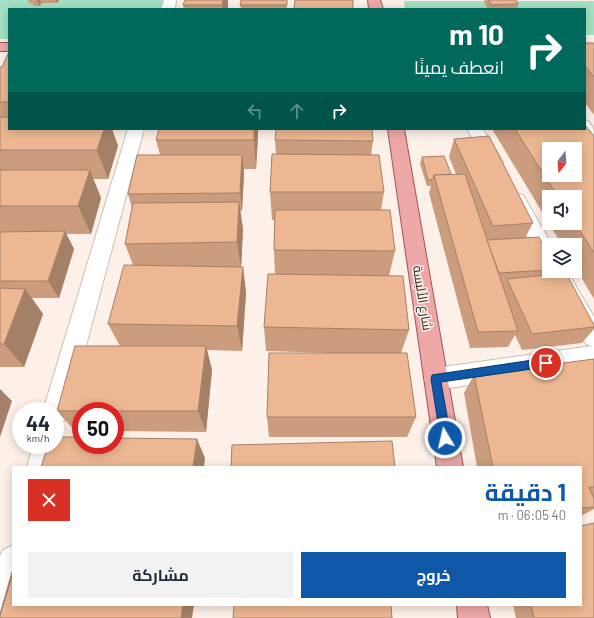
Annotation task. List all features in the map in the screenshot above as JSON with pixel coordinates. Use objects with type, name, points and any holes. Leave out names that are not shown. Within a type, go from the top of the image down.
[{"type":"main road","name":"شارع الألبسة","points":[[396,130],[450,466]]},
{"type":"main road","points":[[472,606],[474,618]]},
{"type":"street","points":[[586,126],[594,137]]},
{"type":"street","points":[[58,402],[136,130]]},
{"type":"street","points":[[476,130],[542,246]]},
{"type":"street","points":[[560,278],[594,337]]},
{"type":"street","points":[[436,379],[594,356]]},
{"type":"street","points":[[40,466],[44,454]]},
{"type":"street","points":[[0,606],[12,564]]},
{"type":"green space","points":[[0,0],[165,0],[163,8],[8,8],[8,39],[0,39]]},
{"type":"green space","points":[[404,1],[594,1],[594,35],[586,35],[586,8],[405,8]]},
{"type":"building","points":[[185,0],[223,0],[222,5],[183,5]]},
{"type":"building","points":[[241,0],[287,0],[287,5],[240,5]]},
{"type":"building","points":[[295,0],[353,0],[353,8],[294,8]]},
{"type":"building","points":[[489,0],[516,0],[518,4],[491,5]]},
{"type":"building","points":[[586,43],[594,43],[594,77],[586,67]]},
{"type":"building","points":[[8,54],[8,102],[0,102],[0,67],[2,67]]},
{"type":"building","points":[[0,117],[8,117],[8,130],[104,130],[97,150],[0,150]]},
{"type":"building","points":[[586,126],[594,136],[594,253],[579,230],[582,230],[582,190],[554,190],[549,182],[582,182],[582,142],[542,142],[542,172],[516,130],[586,130]]},
{"type":"building","points":[[159,130],[254,130],[254,140],[156,140]]},
{"type":"building","points":[[276,130],[372,130],[373,141],[275,140]]},
{"type":"building","points":[[489,136],[533,223],[493,226],[454,139]]},
{"type":"building","points":[[272,154],[379,155],[384,192],[270,192]]},
{"type":"building","points":[[137,155],[242,155],[240,193],[128,194]]},
{"type":"building","points":[[444,156],[451,174],[434,175],[433,179],[428,180],[422,157]]},
{"type":"building","points":[[0,170],[90,170],[78,206],[0,206]]},
{"type":"building","points":[[465,174],[518,331],[478,332],[434,175]]},
{"type":"building","points":[[239,202],[237,242],[125,244],[133,203]]},
{"type":"building","points":[[275,210],[390,210],[395,251],[274,250]]},
{"type":"building","points":[[65,231],[48,281],[0,281],[0,232]]},
{"type":"building","points":[[539,237],[542,243],[542,270],[499,273],[487,240]]},
{"type":"building","points":[[124,265],[243,267],[237,326],[108,324]]},
{"type":"building","points":[[268,274],[403,276],[409,330],[264,327]]},
{"type":"building","points":[[542,275],[542,278],[569,278],[594,327],[532,334],[507,279]]},
{"type":"building","points":[[0,288],[25,289],[4,344],[0,344]]},
{"type":"building","points":[[75,346],[206,346],[198,411],[124,411],[124,402],[72,402],[72,411],[64,411],[64,402],[59,402]]},
{"type":"building","points":[[269,353],[407,353],[416,417],[267,417]]},
{"type":"building","points":[[594,359],[594,487],[589,487],[594,499],[594,507],[582,508],[582,466],[493,466],[474,375]]},
{"type":"building","points":[[64,437],[72,437],[72,454],[124,454],[124,438],[197,439],[193,466],[41,466],[45,454],[64,454]]},
{"type":"building","points":[[392,441],[395,466],[231,466],[232,445]]},
{"type":"building","points":[[594,523],[594,618],[534,618],[531,606],[582,606],[582,526]]},
{"type":"building","points":[[12,572],[0,616],[0,614]]},
{"type":"building","points":[[12,576],[12,606],[183,606],[181,618],[0,618]]},
{"type":"building","points":[[234,606],[391,606],[392,618],[233,618]]},
{"type":"route","points":[[445,438],[436,379],[546,363]]}]
